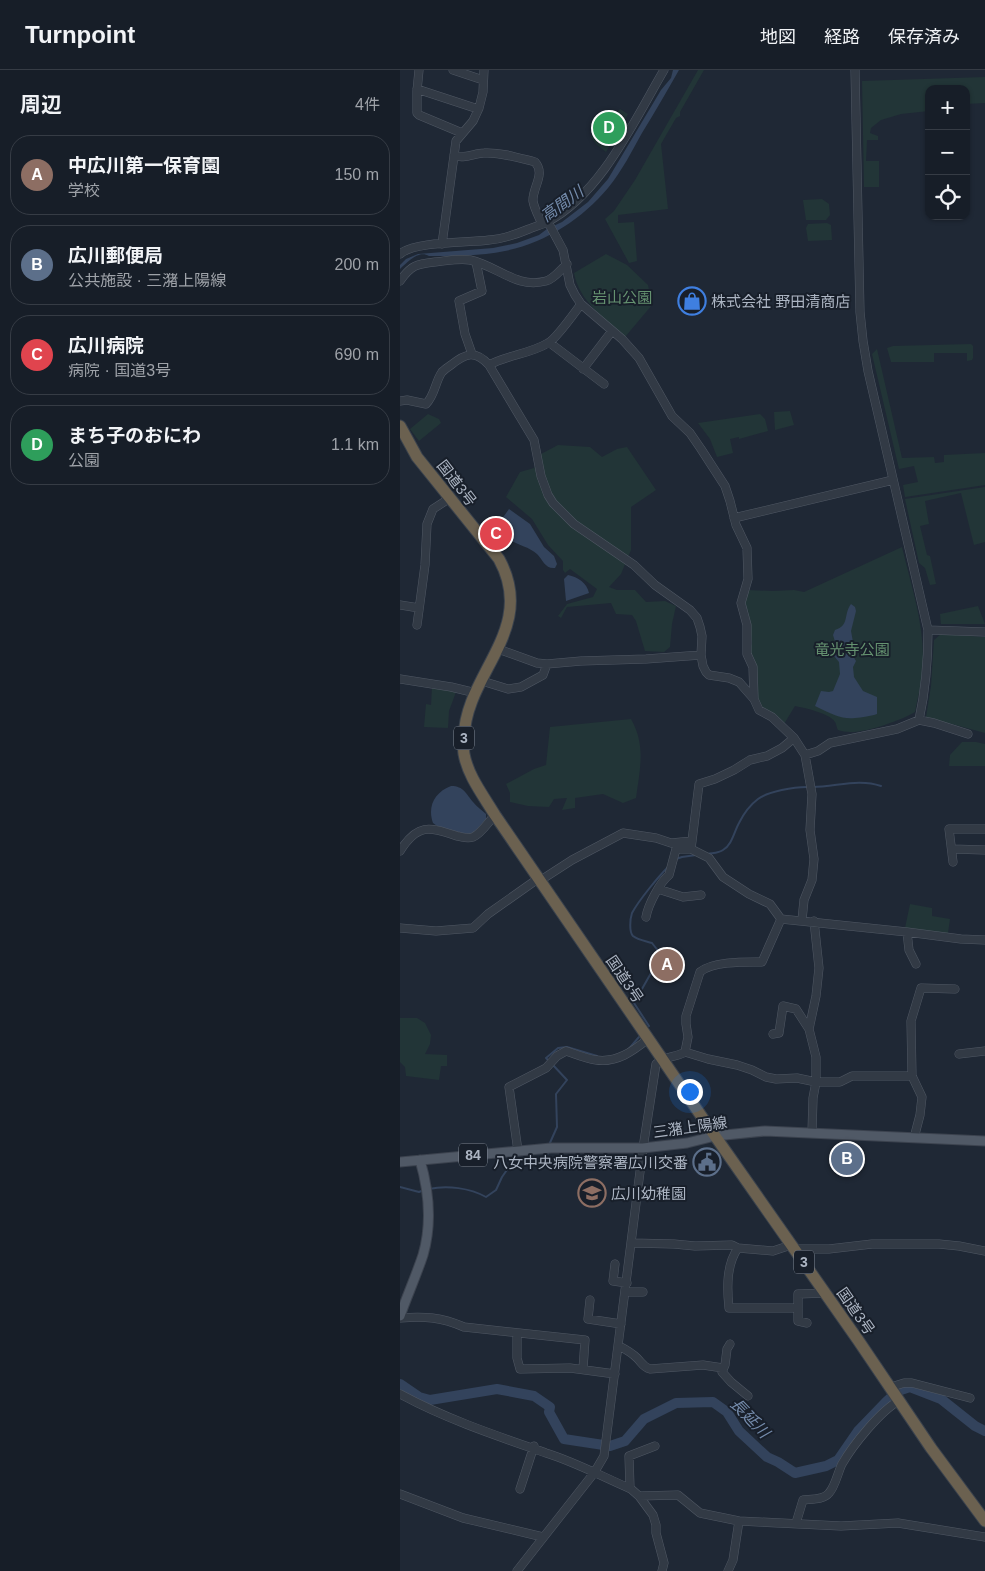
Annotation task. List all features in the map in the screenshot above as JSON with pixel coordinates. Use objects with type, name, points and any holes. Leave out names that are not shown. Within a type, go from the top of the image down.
[{"type":"highway","name":"国道3号","points":[[400,426],[417,457],[499,559],[506,572],[510,608],[506,632],[467,714],[464,732],[464,753],[471,776],[714,1136],[826,1293],[931,1448],[985,1521]]},
{"type":"main road","name":"三潴上陽線","points":[[400,1162],[549,1149],[644,1148],[686,1143],[714,1136],[765,1131],[985,1141]]},
{"type":"main road","points":[[400,1317],[423,1255],[427,1233],[429,1210],[420,1160]]},
{"type":"street","points":[[419,70],[417,113],[462,134]]},
{"type":"street","points":[[453,70],[483,80]]},
{"type":"street","points":[[446,259],[444,245],[456,141],[473,121],[478,109],[483,92],[484,70]]},
{"type":"street","points":[[400,254],[414,247],[504,238],[546,224],[574,204],[605,170],[664,70]]},
{"type":"street","points":[[855,70],[860,312],[868,371],[928,630],[926,689],[919,720]]},
{"type":"street","points":[[417,89],[478,109]]},
{"type":"street","points":[[454,155],[461,158],[479,153],[489,153],[535,162],[538,165],[540,172],[533,202],[563,250],[570,285],[581,304],[639,358],[672,416],[690,433],[724,486],[734,518],[748,548],[748,579],[741,604],[747,625],[747,654],[753,667],[754,699]]},
{"type":"street","points":[[400,281],[410,269],[417,265],[446,259],[469,260],[492,267],[519,282],[534,283],[548,280],[567,264]]},
{"type":"street","points":[[472,354],[465,334],[459,301],[482,291],[476,262]]},
{"type":"street","points":[[489,364],[501,358],[516,355],[550,343],[581,304]]},
{"type":"street","points":[[584,369],[612,331]]},
{"type":"street","points":[[550,343],[604,384]]},
{"type":"street","points":[[400,401],[407,400],[426,404],[433,394],[437,381],[443,371],[460,357],[472,354],[482,358],[489,364],[534,440],[541,476],[553,503],[574,524],[634,565],[655,585],[690,610],[700,627],[703,666],[709,675],[729,678],[739,682],[754,699],[759,710],[772,717],[794,738],[805,755],[812,794],[810,830],[814,859],[812,880],[804,900],[802,920]]},
{"type":"street","points":[[734,518],[893,480]]},
{"type":"street","points":[[417,625],[425,565],[426,524],[434,509],[450,498]]},
{"type":"street","points":[[400,604],[419,608]]},
{"type":"street","points":[[928,630],[985,632]]},
{"type":"street","points":[[498,648],[537,663],[547,664],[701,655]]},
{"type":"street","points":[[482,681],[508,689],[521,687],[543,675],[547,664]]},
{"type":"street","points":[[400,679],[451,687],[476,694]]},
{"type":"street","points":[[805,755],[818,751],[830,743],[897,729],[919,720],[968,734]]},
{"type":"street","points":[[691,845],[699,784],[715,780],[750,760],[767,756],[782,748],[794,738]]},
{"type":"street","points":[[400,851],[412,836],[420,830],[432,828],[466,838],[474,836],[495,814]]},
{"type":"street","points":[[953,862],[950,829],[985,829]]},
{"type":"street","points":[[400,928],[436,931],[473,928],[488,914],[540,879],[622,833],[691,845],[709,858],[723,877],[749,894],[770,904],[781,919]]},
{"type":"street","points":[[646,917],[663,880],[670,875],[676,849],[691,845]]},
{"type":"street","points":[[952,848],[985,850]]},
{"type":"street","points":[[658,889],[683,897],[701,895]]},
{"type":"street","points":[[781,919],[985,940]]},
{"type":"street","points":[[685,1052],[688,1036],[686,1016],[700,972],[703,969],[722,964],[762,962],[781,919]]},
{"type":"street","points":[[809,1029],[816,996],[819,968],[814,921]]},
{"type":"street","points":[[907,932],[909,950],[916,964]]},
{"type":"street","points":[[914,1138],[922,1097],[912,1076],[911,1021],[921,988],[955,988]]},
{"type":"street","points":[[773,1034],[779,1033],[782,1006],[796,1009],[809,1029],[816,1058],[812,1132]]},
{"type":"street","points":[[518,1151],[509,1087],[546,1068],[566,1051],[594,1060],[610,1061],[633,1051],[648,1039]]},
{"type":"street","points":[[959,1054],[985,1051]]},
{"type":"street","points":[[517,1571],[594,1473],[604,1456],[656,1064],[662,1059],[685,1052],[737,1065],[776,1079],[797,1078],[816,1082],[840,1082],[852,1076],[912,1076]]},
{"type":"street","points":[[632,1242],[732,1246],[773,1251],[793,1247],[829,1249],[872,1244],[939,1244],[985,1251]]},
{"type":"street","points":[[738,1248],[730,1266],[729,1308],[798,1308]]},
{"type":"street","points":[[615,1264],[613,1281],[627,1283]]},
{"type":"street","points":[[626,1292],[643,1292]]},
{"type":"street","points":[[806,1323],[798,1321],[798,1294],[826,1293]]},
{"type":"street","points":[[590,1300],[588,1319],[621,1324]]},
{"type":"street","points":[[400,1317],[431,1317],[464,1327],[585,1340],[582,1369]]},
{"type":"street","points":[[517,1333],[517,1358],[520,1369],[570,1368],[615,1374]]},
{"type":"street","points":[[730,1344],[727,1349],[722,1372],[748,1396]]},
{"type":"street","points":[[618,1346],[628,1350],[645,1368],[703,1365],[723,1368]]},
{"type":"street","points":[[796,1523],[803,1500],[822,1497],[830,1493],[842,1464],[868,1429],[890,1406],[895,1394],[904,1383],[912,1383],[970,1398]]},
{"type":"street","points":[[400,1394],[449,1417],[533,1447],[630,1488],[653,1515],[664,1563],[662,1571]]},
{"type":"street","points":[[630,1488],[629,1456],[655,1446]]},
{"type":"street","points":[[520,1489],[533,1447]]},
{"type":"street","points":[[400,1494],[463,1518],[543,1537]]},
{"type":"street","points":[[638,1496],[678,1495],[700,1513],[739,1521],[841,1526],[898,1523],[985,1537]]},
{"type":"street","points":[[728,1571],[733,1560],[739,1521]]},
{"type":"green space","points":[[698,70],[704,70],[680,112],[680,116],[676,118],[661,144],[668,209],[618,215],[618,223],[634,222],[637,261],[629,263],[605,219],[614,211],[635,180]]},
{"type":"green space","points":[[985,77],[985,103],[970,104],[970,85],[925,85],[925,111],[901,114],[881,120],[871,128],[870,133],[878,136],[878,140],[867,140],[866,161],[879,161],[879,187],[864,187],[862,81]]},
{"type":"green space","points":[[620,109],[628,114],[606,152],[591,137],[600,123],[612,117]]},
{"type":"green space","points":[[822,199],[829,204],[830,215],[826,220],[806,220],[803,200]]},
{"type":"green space","points":[[827,223],[831,225],[832,240],[808,241],[806,228],[808,224]]},
{"type":"green space","name":"岩山公園","points":[[606,254],[627,265],[648,285],[652,305],[625,337],[587,301],[581,292],[574,273]]},
{"type":"green space","points":[[971,344],[973,346],[973,358],[967,361],[967,353],[934,353],[934,362],[891,362],[887,348],[893,346]]},
{"type":"green space","points":[[877,349],[902,458],[934,457],[935,463],[944,462],[944,455],[985,453],[985,485],[905,497],[903,485],[918,482],[914,466],[899,469],[872,354]]},
{"type":"green space","points":[[790,411],[794,425],[775,430],[774,412]]},
{"type":"green space","points":[[428,414],[439,419],[441,423],[419,441],[410,429]]},
{"type":"green space","points":[[760,414],[765,419],[768,431],[739,439],[739,437],[730,439],[733,453],[717,457],[710,439],[698,423]]},
{"type":"green space","points":[[558,445],[590,447],[602,457],[617,449],[627,447],[656,490],[631,507],[631,550],[621,574],[609,587],[617,590],[635,590],[646,602],[665,601],[676,606],[670,647],[664,652],[645,651],[636,621],[632,615],[616,614],[611,603],[567,607],[561,618],[558,616],[567,604],[593,597],[597,589],[570,569],[565,573],[563,561],[548,545],[532,519],[506,497],[520,472],[534,468],[541,454]]},
{"type":"green space","points":[[985,487],[985,542],[974,545],[961,493],[925,501],[929,524],[920,526],[927,555],[930,556],[936,584],[930,585],[925,568],[919,563],[905,499]]},
{"type":"green space","name":"竜光寺公園","points":[[902,547],[916,604],[923,647],[922,675],[915,712],[883,725],[857,732],[848,732],[838,730],[835,722],[828,716],[795,706],[784,724],[763,708],[758,699],[756,669],[749,648],[752,644],[748,610],[745,609],[747,590],[794,590],[804,592]]},
{"type":"green space","points":[[978,606],[985,624],[941,624],[940,614]]},
{"type":"green space","points":[[941,634],[985,637],[985,733],[926,717],[931,686],[934,640]]},
{"type":"green space","points":[[432,687],[449,689],[456,692],[449,711],[448,728],[424,727],[426,704],[431,705]]},
{"type":"green space","points":[[631,719],[639,738],[641,757],[636,798],[623,803],[603,794],[575,798],[575,808],[562,810],[567,798],[554,799],[549,807],[528,806],[510,802],[510,793],[506,784],[534,769],[546,765],[550,727]]},
{"type":"green space","points":[[962,742],[985,744],[985,766],[949,766],[950,755]]},
{"type":"green space","points":[[910,904],[932,908],[932,916],[950,919],[948,933],[945,935],[906,929]]},
{"type":"green space","points":[[400,1018],[417,1018],[425,1023],[431,1035],[430,1044],[425,1054],[447,1055],[447,1066],[441,1066],[439,1080],[406,1076],[405,1067],[400,1062]]},
{"type":"water","points":[[673,70],[679,70],[618,175],[598,199],[575,219],[548,236],[520,247],[496,253],[477,255],[421,255],[413,258],[400,269],[400,265],[406,259],[418,254],[493,248],[517,243],[539,235],[562,222],[588,202],[608,179],[661,90],[671,78]]},
{"type":"water","points":[[509,509],[530,524],[544,547],[554,556],[557,564],[555,568],[546,566],[532,550],[503,535],[499,523]]},
{"type":"water","points":[[568,575],[582,581],[589,593],[566,601],[564,579]]},
{"type":"water","points":[[851,604],[855,607],[856,611],[851,631],[853,642],[850,651],[856,661],[853,667],[854,677],[863,691],[877,697],[877,714],[843,718],[815,706],[821,691],[833,691],[840,674],[839,662],[834,656],[837,648],[833,635],[835,630],[840,628],[845,622]]},
{"type":"water","points":[[451,786],[462,789],[486,814],[486,819],[472,835],[440,828],[433,823],[431,811],[434,800],[441,792]]},
{"type":"waterway","points":[[812,787],[855,783],[881,786]]},
{"type":"waterway","points":[[708,854],[720,852],[726,848],[743,817],[758,799],[782,790],[807,787]]},
{"type":"waterway","points":[[676,859],[696,855]]},
{"type":"waterway","points":[[649,1026],[634,1003],[659,959],[659,952],[652,943],[633,936],[630,929],[631,919],[632,913],[639,902],[669,866]]},
{"type":"waterway","points":[[627,1051],[639,1037]]},
{"type":"waterway","points":[[549,1061],[546,1058],[558,1048],[567,1047],[597,1056]]},
{"type":"waterway","points":[[549,1145],[557,1127],[556,1094],[567,1080],[552,1064]]},
{"type":"waterway","points":[[429,1189],[443,1187],[458,1188],[473,1191],[486,1197],[496,1190],[511,1164],[520,1158],[544,1160],[548,1150]]},
{"type":"waterway","points":[[400,1187],[419,1192],[424,1190]]},
{"type":"waterway","name":"長延川","points":[[400,1384],[419,1397],[430,1400],[497,1389],[534,1396],[550,1407],[549,1412],[564,1439],[610,1446],[625,1441],[644,1419],[676,1403],[713,1402],[727,1412],[739,1431],[767,1457],[795,1473],[826,1466],[838,1460],[858,1431],[886,1402],[898,1391],[910,1387],[941,1399],[975,1426],[985,1431]]},
{"type":"place","name":"まち子のおにわ","points":[[609,128]]},
{"type":"place","name":"株式会社 野田清商店","points":[[692,301]]},
{"type":"place","name":"広川病院","points":[[496,534]]},
{"type":"place","name":"中広川第一保育園","points":[[667,965]]},
{"type":"place","name":"広川郵便局","points":[[847,1159]]},
{"type":"place","name":"八女中央病院警察署広川交番","points":[[707,1162]]},
{"type":"place","name":"広川幼稚園","points":[[592,1193]]},
{"type":"water label","name":"高間川","points":[[562,204]]}]
